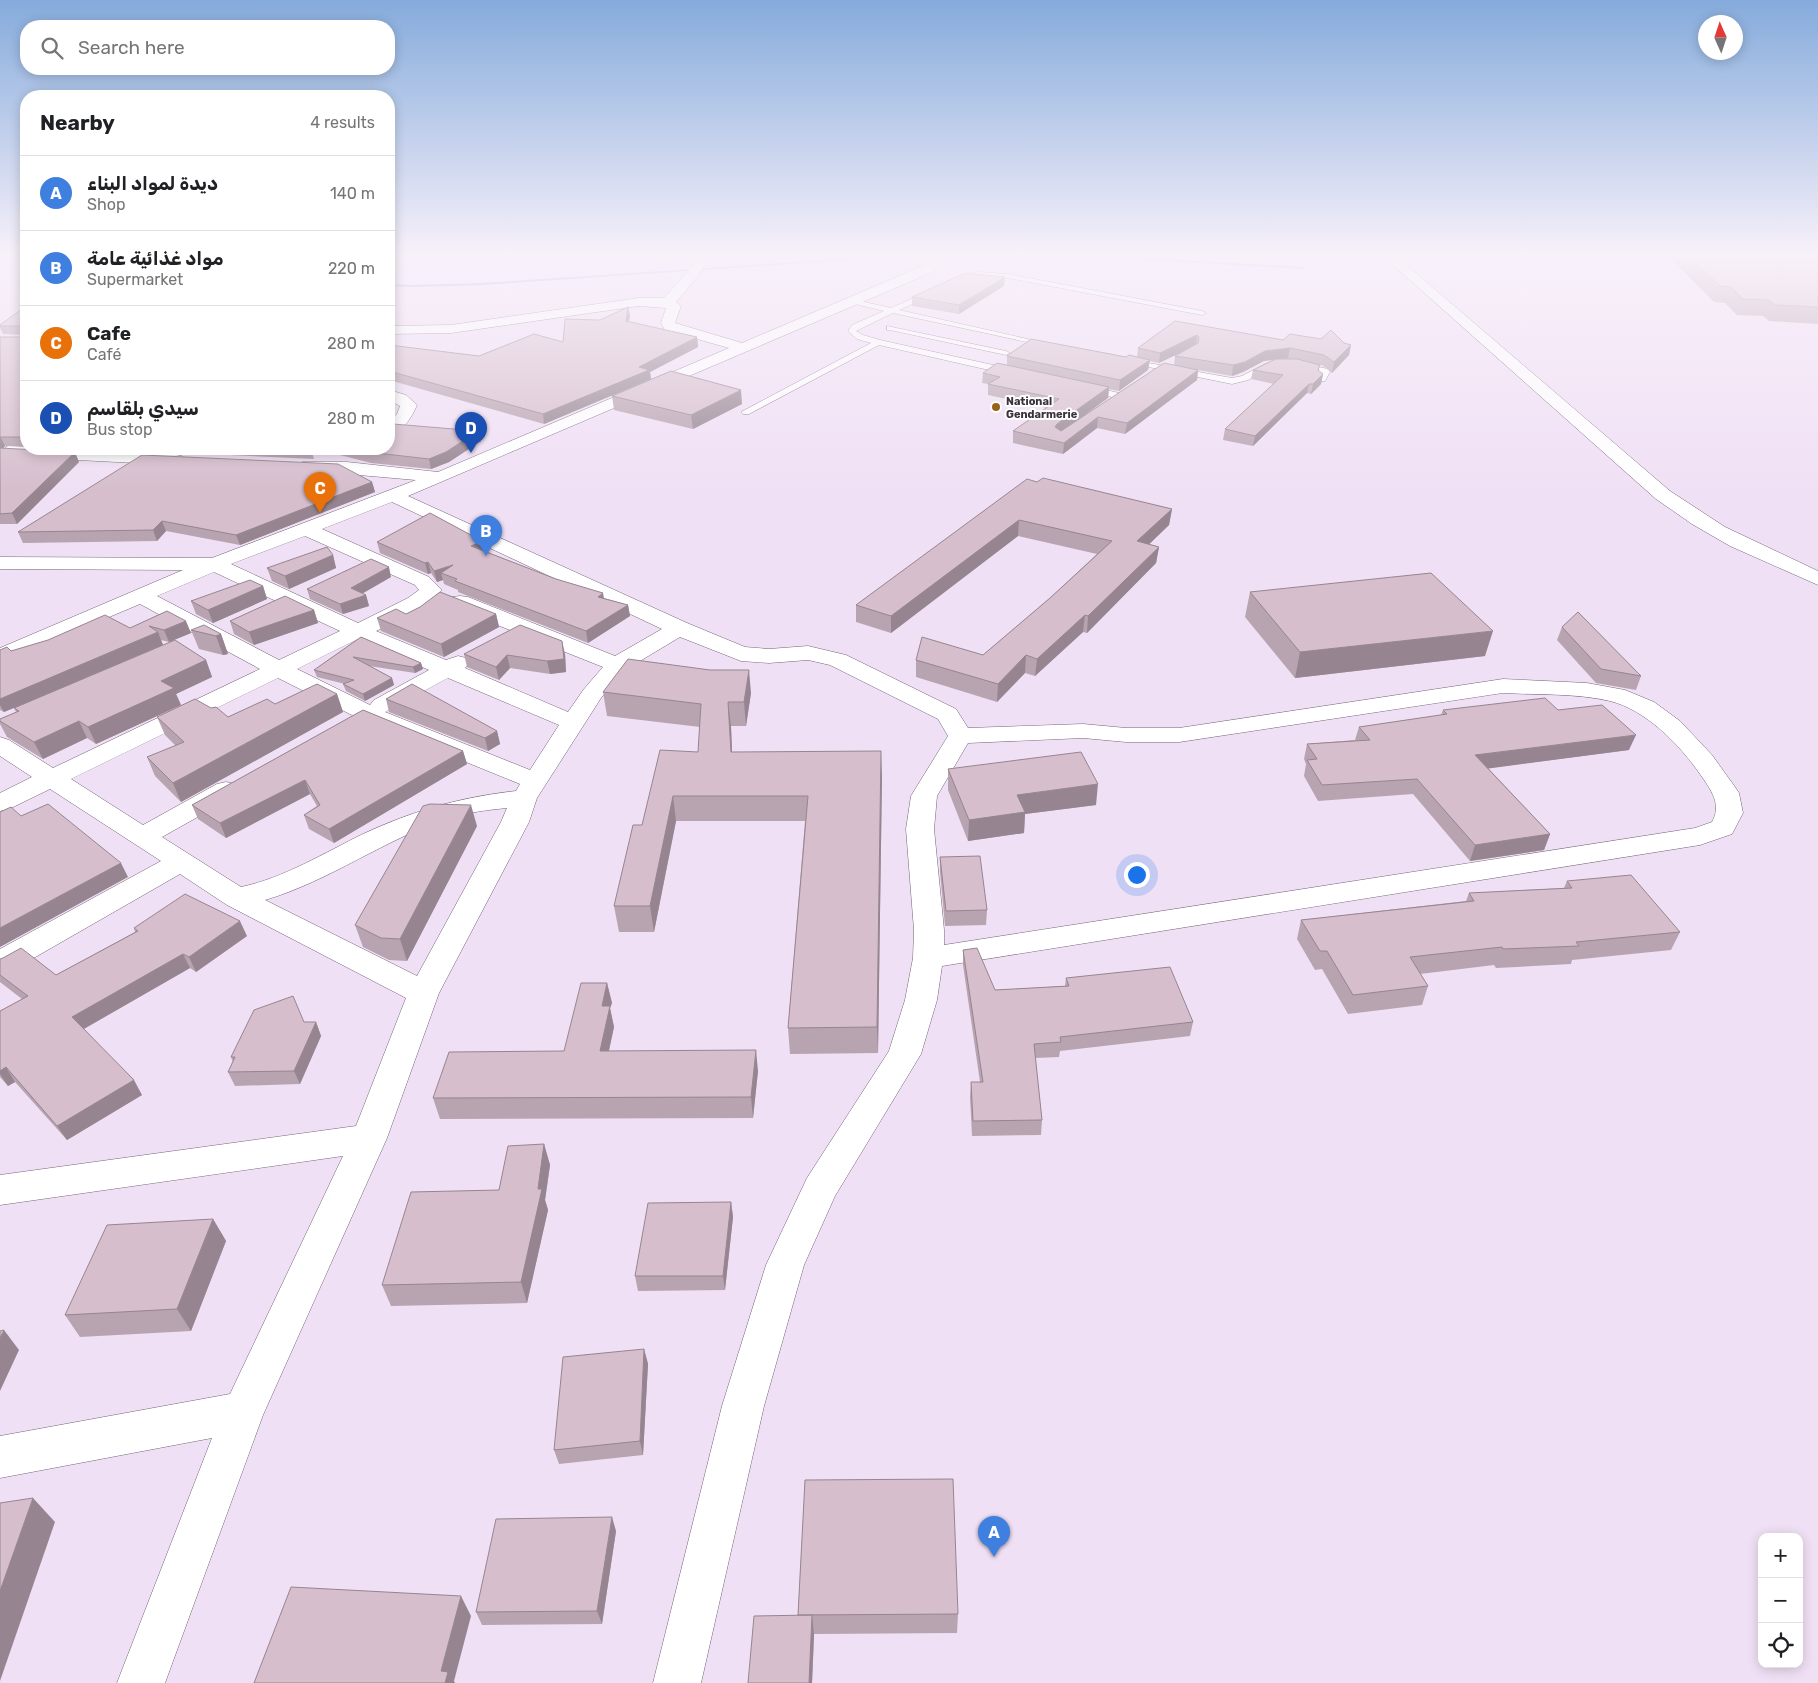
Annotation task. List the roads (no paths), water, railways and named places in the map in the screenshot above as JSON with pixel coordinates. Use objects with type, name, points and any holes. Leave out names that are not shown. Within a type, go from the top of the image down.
[{"type":"street","points":[[697,335],[744,348]]},
{"type":"street","points":[[0,656],[214,564],[441,477],[776,335]]},
{"type":"street","points":[[1479,335],[1684,512],[1723,534],[1818,579]]},
{"type":"street","points":[[395,397],[400,398],[409,405],[404,416],[395,424]]},
{"type":"street","points":[[6,457],[20,446]]},
{"type":"street","points":[[347,467],[361,455]]},
{"type":"street","points":[[6,457],[189,460]]},
{"type":"street","points":[[288,465],[347,467],[441,477]]},
{"type":"street","points":[[393,496],[679,628],[742,654],[768,656],[808,653],[838,660],[947,714],[960,736]]},
{"type":"street","points":[[306,530],[422,581],[431,590],[617,665]]},
{"type":"street","points":[[349,572],[374,560]]},
{"type":"street","points":[[0,563],[214,564],[358,631],[572,722]]},
{"type":"street","points":[[264,611],[315,587]]},
{"type":"street","points":[[0,803],[416,603],[431,590]]},
{"type":"street","points":[[141,596],[278,669],[529,790]]},
{"type":"street","points":[[186,646],[238,622]]},
{"type":"street","points":[[341,727],[521,626]]},
{"type":"street","points":[[141,1683],[243,1412],[369,1138],[423,993],[515,822],[529,790],[572,722],[592,694],[617,665],[679,628]]},
{"type":"street","points":[[928,958],[1700,836],[1722,828],[1730,813],[1726,794],[1703,760],[1671,726],[1646,707],[1618,695],[1588,690],[1503,686],[1179,735],[1126,735],[1083,731],[960,736]]},
{"type":"street","points":[[677,1683],[743,1406],[785,1265],[820,1189],[905,1054],[921,1000],[928,958],[928,930],[920,829],[924,796],[960,736]]},
{"type":"street","points":[[0,745],[237,898],[423,993]]},
{"type":"street","points":[[142,837],[246,779]]},
{"type":"street","points":[[237,898],[253,895],[289,883],[337,858],[440,813],[529,790]]},
{"type":"street","points":[[0,962],[181,862]]},
{"type":"street","points":[[0,1190],[369,1138]]},
{"type":"street","points":[[0,1457],[243,1412]]},
{"type":"lane","points":[[855,335],[878,342],[1017,373]]},
{"type":"lane","points":[[922,335],[1006,353]]},
{"type":"lane","points":[[923,352],[958,335]]},
{"type":"lane","points":[[1000,335],[1055,346]]},
{"type":"lane","points":[[746,412],[878,342]]},
{"type":"lane","points":[[1152,374],[1177,358]]},
{"type":"lane","points":[[1122,360],[1232,381],[1245,378],[1268,365],[1284,363],[1325,371],[1322,379]]},
{"type":"lane","points":[[1083,388],[1117,399],[1128,390]]},
{"type":"place","name":"National Gendarmerie","points":[[996,407]]},
{"type":"place","name":"سيدي بلقاسم","points":[[471,453]]},
{"type":"place","name":"Cafe","points":[[320,513]]},
{"type":"place","name":"مواد غذائية عامة","points":[[486,556]]},
{"type":"place","name":"ديدة لمواد البناء","points":[[994,1557]]}]
